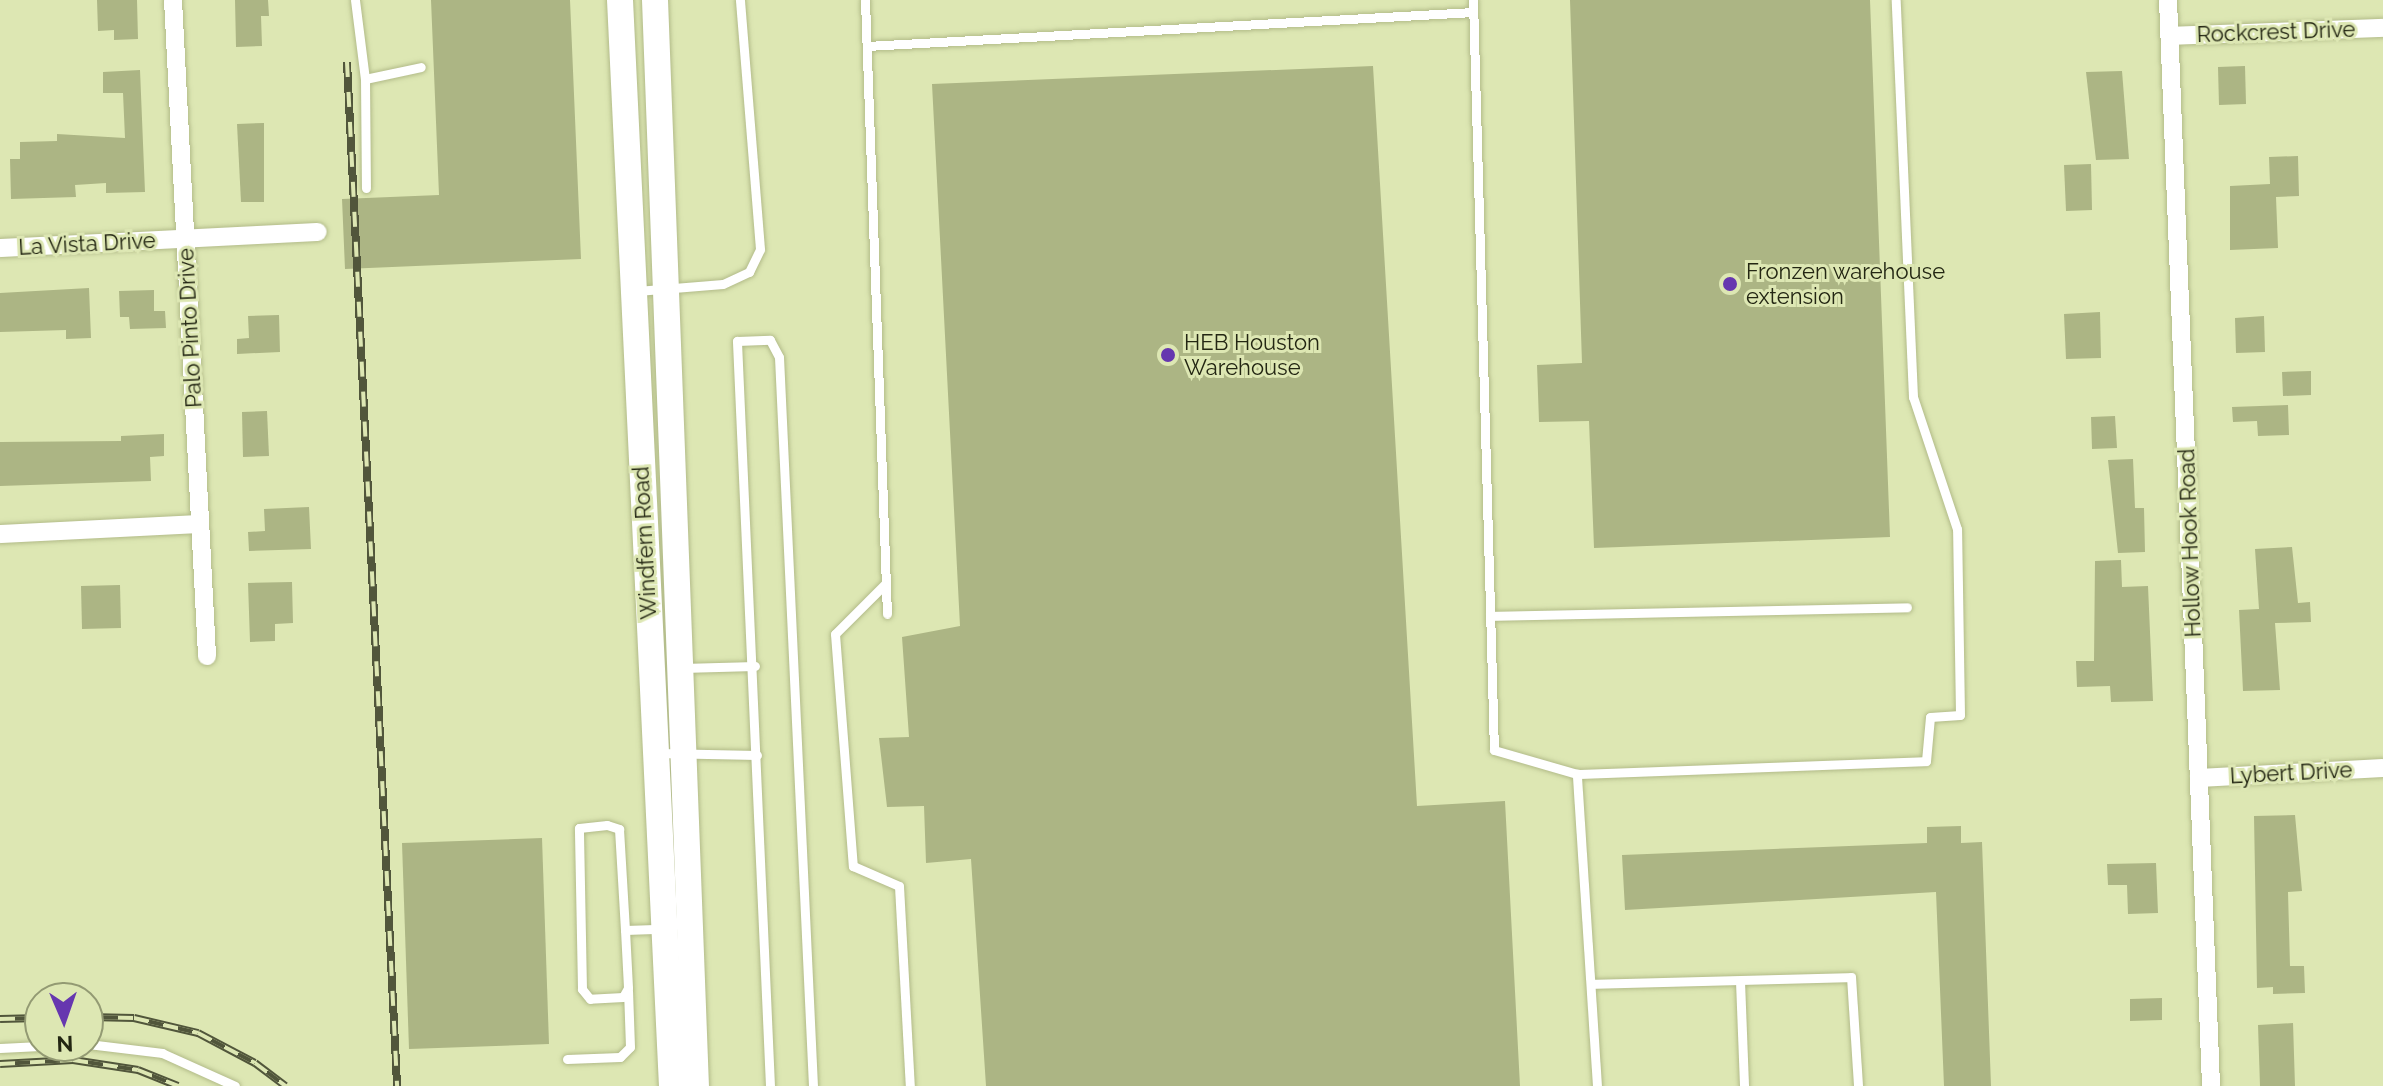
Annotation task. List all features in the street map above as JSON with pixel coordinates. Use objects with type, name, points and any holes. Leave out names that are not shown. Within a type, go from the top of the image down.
[{"type":"street","name":"Palo Pinto Drive","points":[[173,0],[207,656]]},
{"type":"street","name":"Windfern Road","points":[[620,0],[662,929],[672,1086]]},
{"type":"street","name":"Windfern Road","points":[[655,0],[686,753],[696,1086]]},
{"type":"street","name":"Hollow Hook Road","points":[[2168,0],[2211,1086]]},
{"type":"street","name":"Rockcrest Drive","points":[[2170,36],[2383,28]]},
{"type":"street","name":"La Vista Drive","points":[[0,248],[318,232]]},
{"type":"street","points":[[0,534],[200,524]]},
{"type":"street","name":"Lybert Drive","points":[[2199,778],[2383,768]]},
{"type":"lane","points":[[355,0],[365,79],[366,188]]},
{"type":"lane","points":[[633,291],[667,291],[723,284],[749,272],[760,249],[740,0]]},
{"type":"lane","points":[[865,0],[887,614]]},
{"type":"lane","points":[[1473,0],[1494,750],[1577,774],[1926,761],[1930,717],[1960,715],[1957,529],[1913,397],[1896,0]]},
{"type":"lane","points":[[867,46],[1473,12]]},
{"type":"lane","points":[[365,79],[421,67]]},
{"type":"lane","points":[[770,1086],[755,666],[737,341],[770,340],[779,357],[813,1086]]},
{"type":"lane","points":[[886,583],[835,634],[853,866],[899,886],[910,1086]]},
{"type":"lane","points":[[1490,616],[1907,607]]},
{"type":"lane","points":[[682,668],[755,666]]},
{"type":"lane","points":[[654,753],[757,755]]},
{"type":"lane","points":[[1577,774],[1597,1086]]},
{"type":"lane","points":[[567,1059],[620,1057],[630,1047],[628,988],[619,829],[607,825],[579,828],[582,989],[590,999],[623,997],[628,988]]},
{"type":"lane","points":[[625,930],[662,929]]},
{"type":"lane","points":[[1591,984],[1851,977],[1858,1086]]},
{"type":"lane","points":[[1740,981],[1744,1086]]},
{"type":"lane","points":[[104,1046],[162,1053],[235,1086]]},
{"type":"lane","points":[[0,1048],[24,1047]]},
{"type":"building","points":[[97,0],[137,0],[138,39],[114,40],[114,30],[98,31]]},
{"type":"building","points":[[235,0],[268,0],[269,16],[261,16],[262,46],[236,47]]},
{"type":"building","points":[[431,0],[570,0],[581,259],[345,269],[342,199],[439,195]]},
{"type":"building","points":[[1570,0],[1870,0],[1890,537],[1594,548],[1589,421],[1539,422],[1537,365],[1582,363]]},
{"type":"building","name":"HEB Houston Warehouse","points":[[1373,66],[1417,806],[1505,801],[1520,1086],[986,1086],[971,859],[926,863],[924,806],[887,807],[879,738],[909,737],[902,637],[960,626],[932,84]]},
{"type":"building","points":[[2245,66],[2246,104],[2219,105],[2218,67]]},
{"type":"building","points":[[140,70],[145,192],[106,193],[106,183],[75,185],[76,197],[11,199],[10,159],[20,159],[20,142],[57,141],[57,134],[125,138],[123,93],[103,93],[103,72]]},
{"type":"building","points":[[2122,71],[2129,159],[2096,160],[2086,72]]},
{"type":"building","points":[[264,123],[264,202],[241,202],[237,124]]},
{"type":"building","points":[[2298,156],[2299,196],[2276,197],[2278,248],[2230,250],[2230,186],[2270,184],[2269,157]]},
{"type":"building","points":[[2091,164],[2092,210],[2066,211],[2064,165]]},
{"type":"building","points":[[89,288],[91,338],[66,339],[66,330],[0,332],[0,293]]},
{"type":"building","points":[[154,290],[154,311],[165,311],[166,328],[130,329],[129,317],[120,317],[119,291]]},
{"type":"building","points":[[2100,312],[2101,358],[2066,359],[2064,314]]},
{"type":"building","points":[[279,315],[280,352],[237,354],[237,339],[249,338],[248,316]]},
{"type":"building","points":[[2264,316],[2265,352],[2236,353],[2235,318]]},
{"type":"building","points":[[2311,371],[2311,395],[2283,396],[2282,372]]},
{"type":"building","points":[[2288,405],[2289,435],[2258,436],[2257,421],[2233,422],[2232,407]]},
{"type":"building","points":[[267,411],[269,456],[243,457],[242,412]]},
{"type":"building","points":[[2115,416],[2117,448],[2092,449],[2091,417]]},
{"type":"building","points":[[164,434],[164,456],[150,457],[151,481],[0,486],[0,442],[121,441],[121,436]]},
{"type":"building","points":[[2133,459],[2135,508],[2144,508],[2145,552],[2118,553],[2108,460]]},
{"type":"building","points":[[309,507],[311,549],[249,551],[248,532],[265,531],[264,509]]},
{"type":"building","points":[[2292,547],[2298,603],[2310,602],[2311,622],[2275,623],[2280,690],[2243,691],[2239,610],[2259,609],[2255,549]]},
{"type":"building","points":[[2121,560],[2122,587],[2148,586],[2153,701],[2111,702],[2110,686],[2077,687],[2076,661],[2094,661],[2095,561]]},
{"type":"building","points":[[292,582],[293,623],[275,624],[275,641],[250,642],[248,583]]},
{"type":"building","points":[[120,585],[121,628],[82,629],[81,586]]},
{"type":"building","points":[[2295,815],[2302,891],[2288,892],[2290,966],[2304,966],[2305,993],[2273,994],[2273,987],[2257,988],[2254,816]]},
{"type":"building","points":[[1961,826],[1961,843],[1982,842],[1991,1086],[1944,1086],[1936,892],[1625,910],[1622,855],[1927,843],[1927,827]]},
{"type":"building","points":[[542,838],[549,1044],[409,1049],[402,843]]},
{"type":"building","points":[[2156,863],[2158,913],[2128,914],[2127,885],[2108,885],[2107,864]]},
{"type":"building","points":[[2162,998],[2162,1020],[2130,1021],[2130,999]]},
{"type":"building","points":[[2293,1023],[2295,1086],[2260,1086],[2258,1025]]},
{"type":"railway","points":[[347,62],[397,1086]]},
{"type":"railway","points":[[104,1017],[134,1018],[198,1033],[255,1063],[285,1086]]},
{"type":"railway","points":[[0,1019],[24,1018]]},
{"type":"railway","points":[[0,1064],[73,1060],[138,1070],[178,1086]]},
{"type":"place","name":"Fronzen warehouse extension","points":[[1730,284]]},
{"type":"place","name":"HEB Houston Warehouse","points":[[1168,355]]}]
